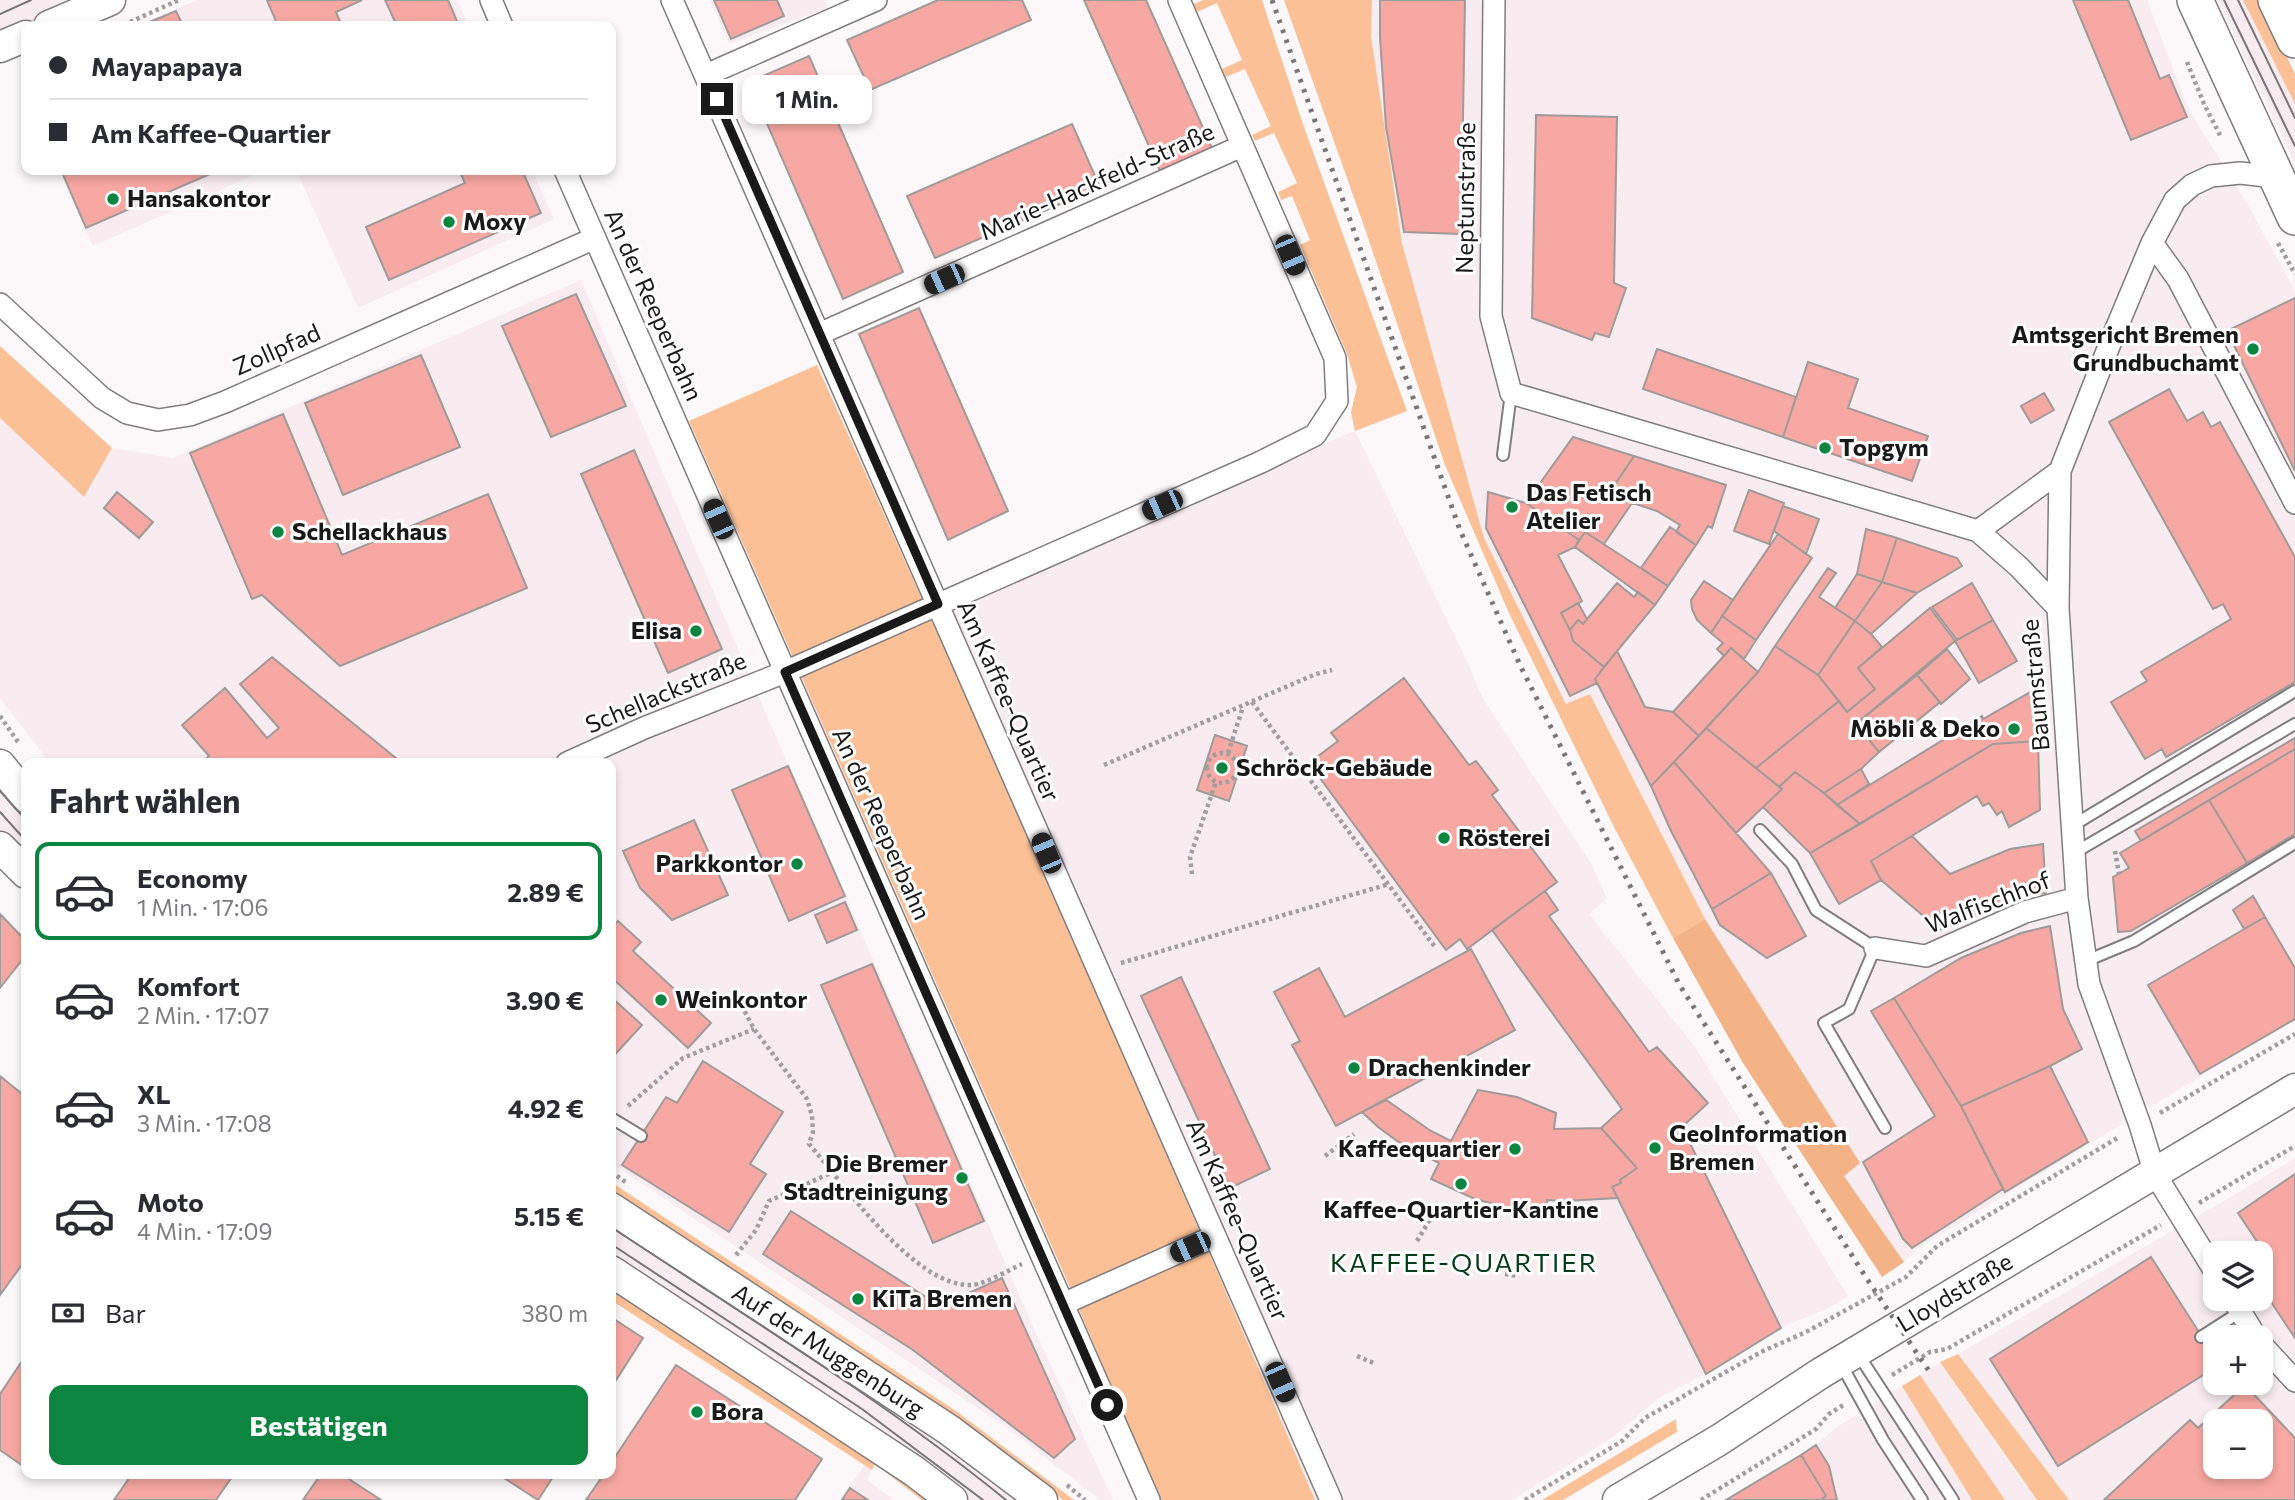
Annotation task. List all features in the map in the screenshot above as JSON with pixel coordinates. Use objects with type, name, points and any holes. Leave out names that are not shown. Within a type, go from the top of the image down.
[{"type":"main road","points":[[2195,0],[2295,217]]},
{"type":"street","points":[[61,21],[110,0]]},
{"type":"street","points":[[491,0],[500,21]]},
{"type":"street","name":"Am Kaffee-Quartier","points":[[672,0],[1331,1500]]},
{"type":"street","points":[[706,75],[876,0]]},
{"type":"street","name":"Schellackstraße","points":[[578,758],[785,672],[1261,462],[1315,435],[1336,401],[1335,358],[1179,0]]},
{"type":"street","name":"Neptunstraße","points":[[1494,0],[1491,316],[1511,393]]},
{"type":"street","points":[[0,47],[21,38]]},
{"type":"street","name":"Marie-Hackfeld-Straße","points":[[819,334],[1242,146]]},
{"type":"street","points":[[2058,608],[2060,471],[2152,243],[2175,200],[2192,185],[2211,176],[2240,173],[2276,177]]},
{"type":"street","name":"An der Reeperbahn","points":[[567,175],[1149,1500]]},
{"type":"street","name":"Zollpfad","points":[[0,304],[102,398],[127,413],[158,420],[190,415],[225,402],[595,238]]},
{"type":"street","points":[[2152,243],[2178,279],[2295,503]]},
{"type":"street","name":"Baumstraße","points":[[1511,393],[1978,531],[2019,567],[2058,608],[2077,898],[2089,984],[2155,1174],[2203,1253]]},
{"type":"street","points":[[1978,531],[2060,471]]},
{"type":"street","points":[[11,755],[21,783]]},
{"type":"street","points":[[0,847],[21,868]]},
{"type":"street","name":"Walfischhof","points":[[1875,948],[1926,956],[2025,912],[2077,898]]},
{"type":"street","name":"Lloydstraße","points":[[1618,1500],[1719,1440],[1848,1357],[2295,1089]]},
{"type":"street","name":"Auf der Muggenburg","points":[[616,1211],[949,1430],[1042,1500]]},
{"type":"street","points":[[1063,1304],[1216,1236]]},
{"type":"street","points":[[616,1274],[914,1471],[952,1500]]},
{"type":"street","points":[[2273,1357],[2295,1381]]},
{"type":"lane","points":[[1503,455],[1511,393]]},
{"type":"lane","points":[[2072,826],[2295,691]]},
{"type":"lane","points":[[2074,852],[2295,724]]},
{"type":"lane","points":[[1760,830],[1792,863],[1816,910],[1875,948],[1849,1009],[1824,1023],[1885,1128]]},
{"type":"lane","points":[[2086,961],[2134,941],[2295,843]]},
{"type":"lane","points":[[616,1122],[641,1136]]},
{"type":"lane","points":[[2201,1337],[2229,1311]]},
{"type":"lane","points":[[1848,1357],[1876,1385],[1953,1500]]},
{"type":"lane","points":[[1848,1357],[1859,1395],[1883,1440],[1922,1500]]},
{"type":"path","points":[[131,21],[179,0]]},
{"type":"path","points":[[1104,765],[1332,670]]},
{"type":"path","points":[[1252,702],[1435,947]]},
{"type":"path","points":[[1228,753],[1243,706]]},
{"type":"path","points":[[0,716],[11,755]]},
{"type":"path","points":[[1219,752],[1228,753],[1237,765],[1237,774],[1225,783],[1216,782],[1206,770],[1207,762],[1212,755],[1219,752]]},
{"type":"path","points":[[1192,874],[1190,858],[1216,782]]},
{"type":"path","points":[[2118,867],[2119,874]]},
{"type":"path","points":[[1097,970],[1389,884]]},
{"type":"path","points":[[738,999],[754,1029],[807,1099],[812,1124],[809,1144],[895,1246],[945,1281],[974,1285],[1041,1255]]},
{"type":"path","points":[[616,1117],[683,1058],[754,1029]]},
{"type":"path","points":[[1525,1500],[1622,1441],[1645,1418],[1761,1352],[1807,1332],[1906,1277],[1937,1246],[2295,1034]]},
{"type":"path","points":[[1325,1156],[1354,1134]]},
{"type":"path","points":[[1876,1385],[1930,1352],[1947,1349],[2295,1146]]},
{"type":"path","points":[[736,1255],[756,1230],[769,1201],[833,1172]]},
{"type":"path","points":[[1418,1241],[1434,1213]]},
{"type":"path","points":[[1506,1274],[1519,1276]]},
{"type":"path","points":[[1357,1356],[1376,1364]]},
{"type":"path","points":[[1701,1500],[1816,1429],[1829,1414],[1859,1395]]},
{"type":"shaded area","points":[[0,0],[79,0],[32,21],[21,21],[21,26],[0,35]]},
{"type":"shaded area","points":[[197,0],[457,0],[467,21],[149,21]]},
{"type":"shaded area","points":[[710,0],[825,0],[828,8],[729,44]]},
{"type":"shaded area","points":[[1203,0],[1262,0],[1304,127],[1407,411],[1355,431],[1351,412],[1357,387],[1347,354],[1300,245],[1310,240],[1292,196],[1281,200],[1278,192],[1297,183],[1274,133],[1255,141],[1252,135],[1271,126],[1245,69],[1226,77],[1222,69],[1242,60],[1217,3],[1197,12],[1194,4]]},
{"type":"shaded area","points":[[1284,0],[1372,0],[1371,36],[1402,243],[1484,538],[1566,704],[1590,694],[1705,919],[1673,938],[1615,829],[1509,613],[1445,465]]},
{"type":"shaded area","points":[[1366,0],[2147,0],[2188,108],[2248,205],[2295,291],[2295,1019],[1917,1249],[1904,1262],[1844,1176],[1859,1162],[1705,919],[1591,694],[1567,704],[1484,538],[1402,243],[1371,36],[1372,1]]},
{"type":"shaded area","points":[[2217,0],[2243,0],[2295,104],[2295,164]]},
{"type":"shaded area","points":[[2243,0],[2260,0],[2295,74],[2295,104]]},
{"type":"shaded area","points":[[61,175],[254,175],[93,246]]},
{"type":"shaded area","points":[[298,175],[534,175],[554,219],[358,308]]},
{"type":"shaded area","points":[[581,280],[738,649],[1030,1320],[1113,1500],[1100,1500],[1006,1427],[616,1166],[616,758],[46,758],[0,698],[0,418],[84,497],[112,448],[173,458]]},
{"type":"shaded area","points":[[0,346],[112,448],[84,497],[0,418]]},
{"type":"shaded area","points":[[817,365],[1069,931],[1315,1500],[1160,1500],[1064,1274],[689,421]]},
{"type":"shaded area","points":[[1355,431],[1482,697],[1592,865],[1607,898],[1589,914],[1695,1047],[1848,1296],[1827,1309],[1787,1325],[1706,1374],[1660,1397],[1612,1438],[1512,1500],[1315,1500],[1210,1253],[928,611]]},
{"type":"shaded area","points":[[0,780],[21,803],[21,851],[0,830]]},
{"type":"shaded area","points":[[1705,919],[1860,1163],[1844,1176],[1904,1262],[1882,1277],[1743,1063],[1673,938]]},
{"type":"shaded area","points":[[2295,1158],[2295,1500],[2069,1500],[1958,1354]]},
{"type":"shaded area","points":[[616,1185],[956,1411],[1074,1500],[1063,1500],[943,1409],[616,1192]]},
{"type":"shaded area","points":[[616,1221],[896,1406],[1026,1500],[966,1500],[616,1260]]},
{"type":"shaded area","points":[[616,1286],[930,1500],[922,1500],[875,1464],[872,1470],[616,1303]]},
{"type":"shaded area","points":[[1958,1354],[2069,1500],[2037,1500],[1940,1362]]},
{"type":"shaded area","points":[[1940,1362],[2037,1500],[2005,1500],[1920,1375]]},
{"type":"shaded area","points":[[1920,1375],[2005,1500],[1972,1500],[1902,1386]]},
{"type":"shaded area","points":[[1902,1386],[1972,1500],[1724,1500],[1816,1445],[1837,1427]]},
{"type":"shaded area","points":[[1676,1419],[1677,1432],[1563,1500],[1542,1500]]},
{"type":"shaded area","points":[[865,1465],[872,1470],[867,1480],[894,1500],[839,1500]]},
{"type":"building","points":[[267,0],[362,0],[336,12],[340,21],[276,21]]},
{"type":"building","points":[[385,0],[448,0],[457,21],[395,21]]},
{"type":"building","points":[[714,0],[777,0],[784,16],[731,39]]},
{"type":"building","points":[[938,0],[1022,0],[1031,20],[870,90],[847,40]]},
{"type":"building","points":[[1084,0],[1146,0],[1212,148],[1160,171]]},
{"type":"building","points":[[1380,0],[1465,0],[1461,234],[1404,232],[1386,127]]},
{"type":"building","points":[[2073,0],[2128,0],[2160,79],[2169,75],[2187,117],[2131,140]]},
{"type":"building","points":[[176,11],[181,21],[152,21]]},
{"type":"building","points":[[809,56],[903,272],[843,299],[749,82]]},
{"type":"building","points":[[1536,115],[1617,117],[1614,283],[1626,288],[1609,337],[1595,333],[1592,340],[1532,318]]},
{"type":"building","points":[[1072,124],[1100,187],[935,258],[907,196]]},
{"type":"building","name":"Hansakontor","points":[[63,175],[208,175],[86,228]]},
{"type":"building","name":"Moxy","points":[[461,175],[524,175],[541,213],[389,280],[366,227],[465,183]]},
{"type":"building","points":[[576,294],[626,406],[551,437],[502,326]]},
{"type":"building","points":[[2295,298],[2295,471],[2227,331]]},
{"type":"building","points":[[919,308],[1008,511],[948,540],[859,334]]},
{"type":"building","points":[[1657,349],[1796,397],[1783,437],[1643,389]]},
{"type":"building","points":[[421,355],[460,447],[343,495],[305,403]]},
{"type":"building","points":[[1808,362],[1858,379],[1848,408],[1928,436],[1912,481],[1783,437]]},
{"type":"building","points":[[2169,389],[2187,421],[2203,412],[2211,427],[2220,422],[2295,557],[2295,682],[2166,757],[2162,749],[2145,759],[2111,702],[2147,681],[2141,672],[2231,619],[2223,604],[2213,609],[2109,422]]},
{"type":"building","points":[[2044,393],[2054,410],[2031,423],[2021,406]]},
{"type":"building","name":"Schellackhaus","points":[[283,414],[342,555],[488,494],[527,588],[340,666],[262,595],[252,599],[190,453]]},
{"type":"building","points":[[1573,437],[1634,456],[1608,495],[1632,503],[1604,544],[1585,532],[1579,540],[1526,503]]},
{"type":"building","points":[[634,450],[722,649],[668,673],[581,474]]},
{"type":"building","points":[[1634,456],[1726,485],[1712,528],[1708,526],[1696,545],[1676,532],[1680,525],[1657,511],[1608,495]]},
{"type":"building","points":[[1749,490],[1784,503],[1769,544],[1734,531]]},
{"type":"building","points":[[117,492],[153,522],[139,538],[104,508]]},
{"type":"building","points":[[1488,492],[1526,503],[1579,540],[1575,547],[1558,555],[1582,601],[1561,613],[1573,641],[1604,667],[1595,679],[1597,683],[1570,696],[1486,528]]},
{"type":"building","points":[[1783,506],[1819,519],[1806,554],[1774,531]]},
{"type":"building","points":[[1670,527],[1696,545],[1668,586],[1641,568]]},
{"type":"building","points":[[1866,529],[1897,538],[1882,582],[1857,574]]},
{"type":"building","points":[[1585,532],[1668,586],[1655,605],[1575,547]]},
{"type":"building","points":[[1778,534],[1812,558],[1756,640],[1722,616]]},
{"type":"building","points":[[1897,538],[1957,558],[1962,566],[1917,593],[1882,582]]},
{"type":"building","points":[[1828,568],[1836,573],[1819,597],[1855,621],[1818,675],[1775,646]]},
{"type":"building","points":[[1857,574],[1882,582],[1855,621],[1835,608]]},
{"type":"building","points":[[1704,581],[1733,600],[1711,633],[1697,620],[1692,609],[1691,600]]},
{"type":"building","points":[[1882,582],[1917,593],[1871,634],[1855,621]]},
{"type":"building","points":[[1617,583],[1634,597],[1638,592],[1655,605],[1604,667],[1573,641],[1570,630],[1578,620],[1583,624]]},
{"type":"building","points":[[1972,583],[1993,620],[1957,640],[1932,607]]},
{"type":"building","points":[[1578,603],[1587,619],[1583,624],[1578,620],[1570,630],[1561,613]]},
{"type":"building","points":[[1930,608],[1955,641],[1856,724],[1879,752],[1861,769],[1824,793],[1795,772],[1779,787],[1756,768],[1839,701],[1847,712],[1875,689],[1858,668]]},
{"type":"building","points":[[1722,616],[1756,640],[1744,659],[1731,648],[1724,656],[1717,649],[1723,643],[1711,633]]},
{"type":"building","points":[[1993,620],[2017,661],[1979,683],[1955,641]]},
{"type":"building","points":[[1855,621],[1882,647],[1858,668],[1875,689],[1847,712],[1818,675]]},
{"type":"building","points":[[1775,646],[1818,675],[1839,701],[1756,768],[1706,728],[1758,672]]},
{"type":"building","points":[[1731,648],[1758,672],[1699,736],[1673,712]]},
{"type":"building","points":[[1947,649],[1970,679],[1941,704],[1917,675]]},
{"type":"building","points":[[1617,651],[1645,707],[1673,712],[1699,736],[1651,786],[1595,679]]},
{"type":"building","points":[[272,657],[396,758],[207,758],[209,756],[182,725],[225,688],[267,738],[279,728],[240,684]]},
{"type":"building","points":[[1917,675],[1940,702],[1879,752],[1856,724]]},
{"type":"building","name":"Rösterei","points":[[1404,678],[1469,765],[1476,761],[1498,790],[1492,795],[1557,882],[1467,949],[1460,939],[1446,950],[1309,763],[1338,741],[1331,733]]},
{"type":"building","points":[[2034,690],[2038,741],[1993,744],[1860,824],[1837,805],[1982,716],[1983,719]]},
{"type":"building","points":[[1706,728],[1782,789],[1736,833],[1674,762]]},
{"type":"building","name":"Schröck-Gebäude","points":[[1215,735],[1247,746],[1229,801],[1197,790]]},
{"type":"building","points":[[2295,738],[2295,749],[2141,841],[2135,831]]},
{"type":"building","points":[[2038,741],[2040,810],[2009,827],[2002,811],[1997,815],[1989,803],[1983,806],[1977,796],[1871,861],[1881,880],[1839,904],[1810,853],[1993,744]]},
{"type":"building","points":[[2295,749],[2295,834],[2247,863],[2209,800]]},
{"type":"building","points":[[1674,762],[1771,873],[1712,909],[1651,786]]},
{"type":"building","name":"Parkkontor","points":[[788,766],[845,896],[789,921],[732,790]]},
{"type":"building","points":[[1861,769],[1869,784],[1837,805],[1824,793]]},
{"type":"building","points":[[1795,772],[1860,824],[1810,853],[1763,807]]},
{"type":"building","points":[[2209,800],[2247,863],[2131,931],[2118,932],[2113,877],[2129,868],[2120,853]]},
{"type":"building","points":[[694,820],[728,895],[672,920],[640,888],[623,851]]},
{"type":"building","points":[[1912,836],[1950,874],[2010,849],[2043,844],[2046,893],[2022,897],[1940,930],[1881,880],[1871,861]]},
{"type":"building","points":[[1771,873],[1806,936],[1767,958],[1720,925],[1712,909]]},
{"type":"building","name":"GeoInformation Bremen","points":[[1545,891],[1558,910],[1549,916],[1649,1052],[1657,1047],[1708,1103],[1682,1127],[1781,1328],[1706,1374],[1612,1187],[1621,1183],[1620,1180],[1637,1168],[1601,1128],[1622,1109],[1492,930]]},
{"type":"building","points":[[2253,896],[2265,917],[2244,929],[2233,910]]},
{"type":"building","points":[[845,902],[857,930],[827,943],[815,915]]},
{"type":"building","points":[[0,914],[21,936],[21,961],[0,988]]},
{"type":"building","points":[[2265,917],[2295,968],[2295,1019],[2200,1074],[2148,985]]},
{"type":"building","name":"Weinkontor","points":[[618,921],[641,942],[633,951],[711,1023],[688,1048],[616,982]]},
{"type":"building","points":[[2050,926],[2063,1009],[2082,1049],[1961,1106],[1894,998],[1961,958],[2021,933]]},
{"type":"building","points":[[1471,949],[1515,1030],[1336,1126],[1292,1045],[1300,1041],[1274,992],[1319,968],[1345,1017]]},
{"type":"building","points":[[872,964],[984,1221],[933,1243],[821,985]]},
{"type":"building","points":[[1181,977],[1270,1169],[1230,1188],[1141,996]]},
{"type":"building","points":[[1894,998],[1961,1106],[2003,1189],[1912,1248],[1903,1239],[1863,1162],[1935,1116],[1871,1011]]},
{"type":"building","name":"Weinkontor","points":[[616,1002],[642,1025],[616,1054]]},
{"type":"building","points":[[703,1061],[783,1112],[750,1164],[766,1174],[729,1232],[622,1165],[666,1097],[677,1103]]},
{"type":"building","points":[[2050,1066],[2088,1142],[2005,1192],[1961,1106]]},
{"type":"building","points":[[0,1076],[21,1093],[21,1266],[0,1295]]},
{"type":"building","name":"Kaffeequartier","points":[[1478,1090],[1517,1097],[1556,1113],[1554,1129],[1601,1128],[1637,1168],[1620,1180],[1621,1183],[1612,1187],[1618,1198],[1547,1200],[1546,1213],[1520,1211],[1475,1199],[1431,1179],[1439,1163],[1397,1141],[1362,1112],[1386,1100],[1431,1131],[1451,1141]]},
{"type":"building","points":[[2295,1174],[2295,1338],[2273,1305],[2273,1241],[2257,1241],[2238,1213]]},
{"type":"building","points":[[791,1211],[940,1306],[1002,1278],[1075,1439],[1054,1458],[913,1350],[763,1254]]},
{"type":"building","points":[[2151,1257],[2203,1339],[2203,1375],[2058,1466],[1990,1359]]},
{"type":"building","points":[[616,1320],[643,1338],[616,1380]]},
{"type":"building","points":[[21,1362],[21,1465],[0,1450],[0,1394]]},
{"type":"building","name":"Bora","points":[[676,1365],[822,1459],[795,1500],[586,1500],[601,1479],[616,1479],[616,1455]]},
{"type":"building","points":[[2234,1395],[2254,1395],[2268,1409],[2219,1409]]},
{"type":"building","points":[[2273,1415],[2295,1438],[2295,1500],[2104,1500],[2190,1420],[2198,1428],[2203,1423],[2203,1479],[2273,1479]]},
{"type":"building","points":[[1816,1445],[1829,1466],[1837,1500],[1821,1500],[1826,1496],[1801,1455]]},
{"type":"building","points":[[1801,1455],[1826,1496],[1821,1500],[1726,1500]]},
{"type":"building","points":[[129,1479],[231,1479],[216,1500],[114,1500]]},
{"type":"building","points":[[318,1479],[349,1479],[381,1500],[303,1500]]},
{"type":"building","points":[[506,1479],[552,1479],[538,1500]]},
{"type":"building","points":[[850,1488],[868,1500],[842,1500]]},
{"type":"tram line","points":[[0,14],[31,0]]},
{"type":"tram line","points":[[2224,0],[2295,146]]},
{"type":"tram line","points":[[2238,0],[2295,118]]},
{"type":"tram line","points":[[0,791],[21,814]]},
{"type":"tram line","points":[[0,812],[21,835]]},
{"type":"tram line","points":[[616,1230],[862,1392],[1006,1500]]},
{"type":"tram line","points":[[616,1247],[862,1409],[983,1500]]},
{"type":"railway","points":[[1272,0],[1460,530],[1520,665],[1679,984],[1867,1279],[1929,1371]]},
{"type":"place","name":"Hansakontor","points":[[113,199]]},
{"type":"place","name":"Moxy","points":[[449,222]]},
{"type":"place","name":"Amtsgericht Bremen Grundbuchamt","points":[[2253,349]]},
{"type":"place","name":"Topgym","points":[[1825,448]]},
{"type":"place","name":"Das Fetisch Atelier","points":[[1512,507]]},
{"type":"place","name":"Schellackhaus","points":[[278,532]]},
{"type":"place","name":"Elisa","points":[[696,631]]},
{"type":"place","name":"Möbli & Deko","points":[[2014,729]]},
{"type":"place","name":"Schröck-Gebäude","points":[[1222,768]]},
{"type":"place","name":"Rösterei","points":[[1444,838]]},
{"type":"place","name":"Parkkontor","points":[[797,864]]},
{"type":"place","name":"Weinkontor","points":[[661,1000]]},
{"type":"place","name":"Drachenkinder","points":[[1354,1068]]},
{"type":"place","name":"GeoInformation Bremen","points":[[1655,1148]]},
{"type":"place","name":"Kaffeequartier","points":[[1515,1149]]},
{"type":"place","name":"Die Bremer Stadtreinigung","points":[[962,1178]]},
{"type":"place","name":"Kaffee-Quartier-Kantine","points":[[1461,1184]]},
{"type":"place","name":"KiTa Bremen","points":[[858,1299]]},
{"type":"place","name":"Bora","points":[[697,1412]]},
{"type":"district","name":"KAFFEE-QUARTIER","points":[[1464,1263]]},
{"type":"route","points":[[717,99],[938,604],[785,672],[1107,1405]]}]
